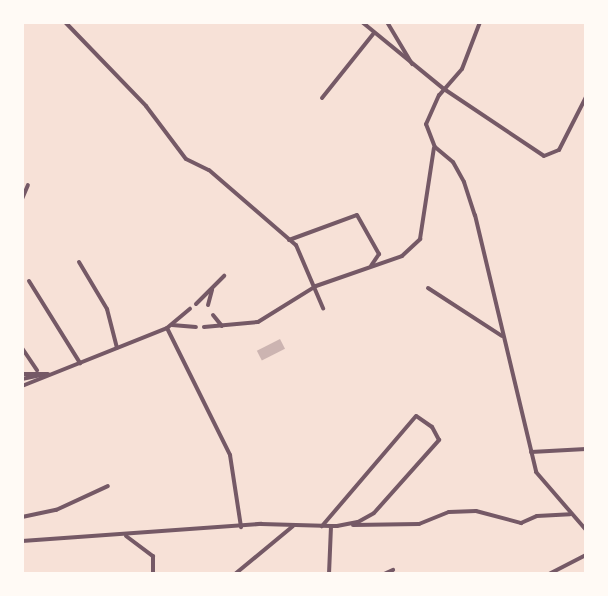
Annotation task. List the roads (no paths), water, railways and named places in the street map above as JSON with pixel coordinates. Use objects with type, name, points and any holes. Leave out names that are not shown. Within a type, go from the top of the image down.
[{"type":"street","points":[[65,22],[146,106],[186,159],[222,180],[289,240],[316,285],[323,308]]},
{"type":"street","points":[[362,22],[373,34],[444,89],[552,157],[572,131],[585,97]]},
{"type":"street","points":[[387,22],[412,65]]},
{"type":"street","points":[[480,22],[462,69],[444,89],[426,124],[435,147],[453,162],[464,182],[540,482],[585,530]]},
{"type":"street","points":[[322,98],[373,34]]},
{"type":"street","points":[[204,327],[222,327],[271,316],[316,285],[402,256],[420,239],[435,147]]},
{"type":"street","points":[[22,199],[28,185]]},
{"type":"street","points":[[289,240],[357,215],[379,254],[371,267]]},
{"type":"street","points":[[79,262],[107,309],[117,348]]},
{"type":"street","points":[[196,304],[224,276]]},
{"type":"street","points":[[29,281],[80,363]]},
{"type":"street","points":[[428,288],[503,336]]},
{"type":"street","points":[[208,305],[212,290]]},
{"type":"street","points":[[22,386],[169,326],[190,309]]},
{"type":"street","points":[[213,315],[222,327]]},
{"type":"street","points":[[169,326],[196,327]]},
{"type":"street","points":[[169,326],[230,455],[242,527]]},
{"type":"street","points":[[22,348],[37,370]]},
{"type":"street","points":[[22,374],[37,370],[48,374]]},
{"type":"street","points":[[22,379],[48,374]]},
{"type":"street","points":[[22,541],[242,527],[331,526],[349,524],[374,513],[440,440],[432,427],[416,416],[322,526]]},
{"type":"street","points":[[531,452],[585,449]]},
{"type":"street","points":[[22,517],[56,510],[108,486]]},
{"type":"street","points":[[349,524],[369,529],[419,524],[449,512],[476,510],[521,523],[537,516],[570,514]]},
{"type":"street","points":[[580,524],[585,522]]},
{"type":"street","points":[[235,573],[294,525]]},
{"type":"street","points":[[329,573],[331,526]]},
{"type":"street","points":[[126,536],[153,556],[153,573]]},
{"type":"street","points":[[549,573],[585,555]]},
{"type":"street","points":[[384,573],[393,570]]}]
